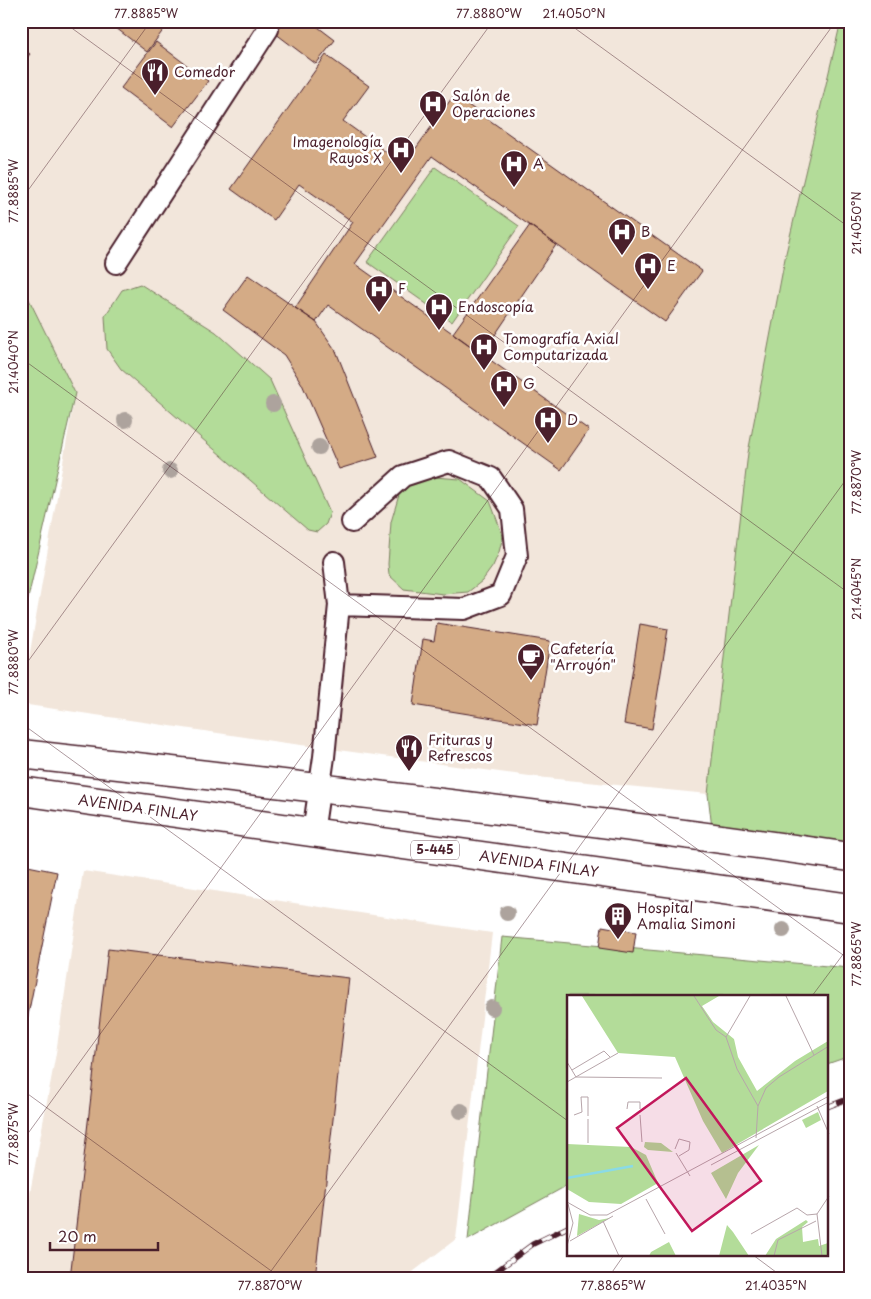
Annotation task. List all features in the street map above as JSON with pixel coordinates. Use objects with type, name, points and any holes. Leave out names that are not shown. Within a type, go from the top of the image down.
[{"type":"highway","points":[[21,754],[319,788],[713,837],[850,857]]},
{"type":"highway","name":"AVENIDA FINLAY","points":[[21,791],[850,908]]},
{"type":"lane","points":[[116,263],[268,29]]},
{"type":"lane","points":[[338,605],[464,609],[501,595],[517,556],[512,509],[491,478],[449,461],[403,476],[352,522]]},
{"type":"lane","points":[[313,833],[324,756],[338,605],[334,562]]},
{"type":"shaded area","points":[[21,21],[841,21],[786,253],[739,546],[708,794],[537,777],[21,704],[75,393],[21,283]]},
{"type":"shaded area","points":[[83,871],[492,933],[456,1239],[405,1278],[21,1278],[21,1241],[56,1053]]},
{"type":"green space","points":[[841,21],[850,21],[850,857],[713,837],[708,794],[748,453],[786,253]]},
{"type":"green space","points":[[435,167],[519,226],[452,322],[367,262]]},
{"type":"green space","points":[[21,283],[75,393],[21,629]]},
{"type":"green space","points":[[140,284],[216,332],[270,380],[330,513],[326,524],[317,532],[308,530],[121,369],[107,349],[105,316],[122,290]]},
{"type":"green space","points":[[435,477],[460,479],[490,501],[503,536],[493,566],[482,581],[468,592],[443,594],[404,589],[389,575],[391,522],[399,495],[411,484]]},
{"type":"green space","points":[[502,937],[850,968],[850,1056],[828,1064],[828,995],[567,995],[567,1186],[468,1240]]},
{"type":"building","points":[[107,21],[170,21],[147,52]]},
{"type":"building","points":[[259,21],[310,21],[335,40],[316,64]]},
{"type":"building","points":[[156,42],[208,81],[173,127],[121,88]]},
{"type":"building","points":[[21,47],[30,54],[21,65]]},
{"type":"building","points":[[326,55],[369,86],[343,121],[404,165],[454,95],[702,271],[665,322],[432,156],[355,264],[589,430],[561,470],[328,305],[316,322],[295,308],[353,222],[299,184],[274,220],[231,189]]},
{"type":"building","points":[[530,225],[556,245],[482,354],[453,333]]},
{"type":"building","points":[[248,275],[316,322],[336,351],[378,457],[339,469],[302,384],[284,355],[223,310]]},
{"type":"building","points":[[437,623],[550,641],[537,725],[413,705],[423,639],[434,641]]},
{"type":"building","points":[[640,624],[668,629],[652,729],[624,724]]},
{"type":"building","points":[[28,866],[57,872],[26,1025],[21,1024],[21,899]]},
{"type":"building","name":"Hospital Amalia Simoni","points":[[602,926],[636,932],[633,953],[599,948]]},
{"type":"building","points":[[108,949],[349,978],[315,1278],[70,1278]]},
{"type":"railway","points":[[828,1107],[850,1098]]},
{"type":"railway","points":[[487,1278],[533,1244],[567,1227]]},
{"type":"place","name":"Comedor","points":[[155,96]]},
{"type":"place","name":"Salón de Operaciones","points":[[433,128]]},
{"type":"place","name":"Imagenología Rayos X","points":[[401,174]]},
{"type":"place","name":"A","points":[[514,188]]},
{"type":"place","name":"B","points":[[622,256]]},
{"type":"place","name":"E","points":[[648,290]]},
{"type":"place","name":"F","points":[[379,313]]},
{"type":"place","name":"Endoscopía","points":[[439,331]]},
{"type":"place","name":"Tomografía Axial Computarizada","points":[[484,371]]},
{"type":"place","name":"G","points":[[504,408]]},
{"type":"place","name":"D","points":[[548,444]]},
{"type":"place","name":"Cafetería \"Arroyón\"","points":[[531,681]]},
{"type":"place","name":"Frituras y Refrescos","points":[[409,772]]},
{"type":"place","name":"Hospital Amalia Simoni","points":[[618,940]]}]
